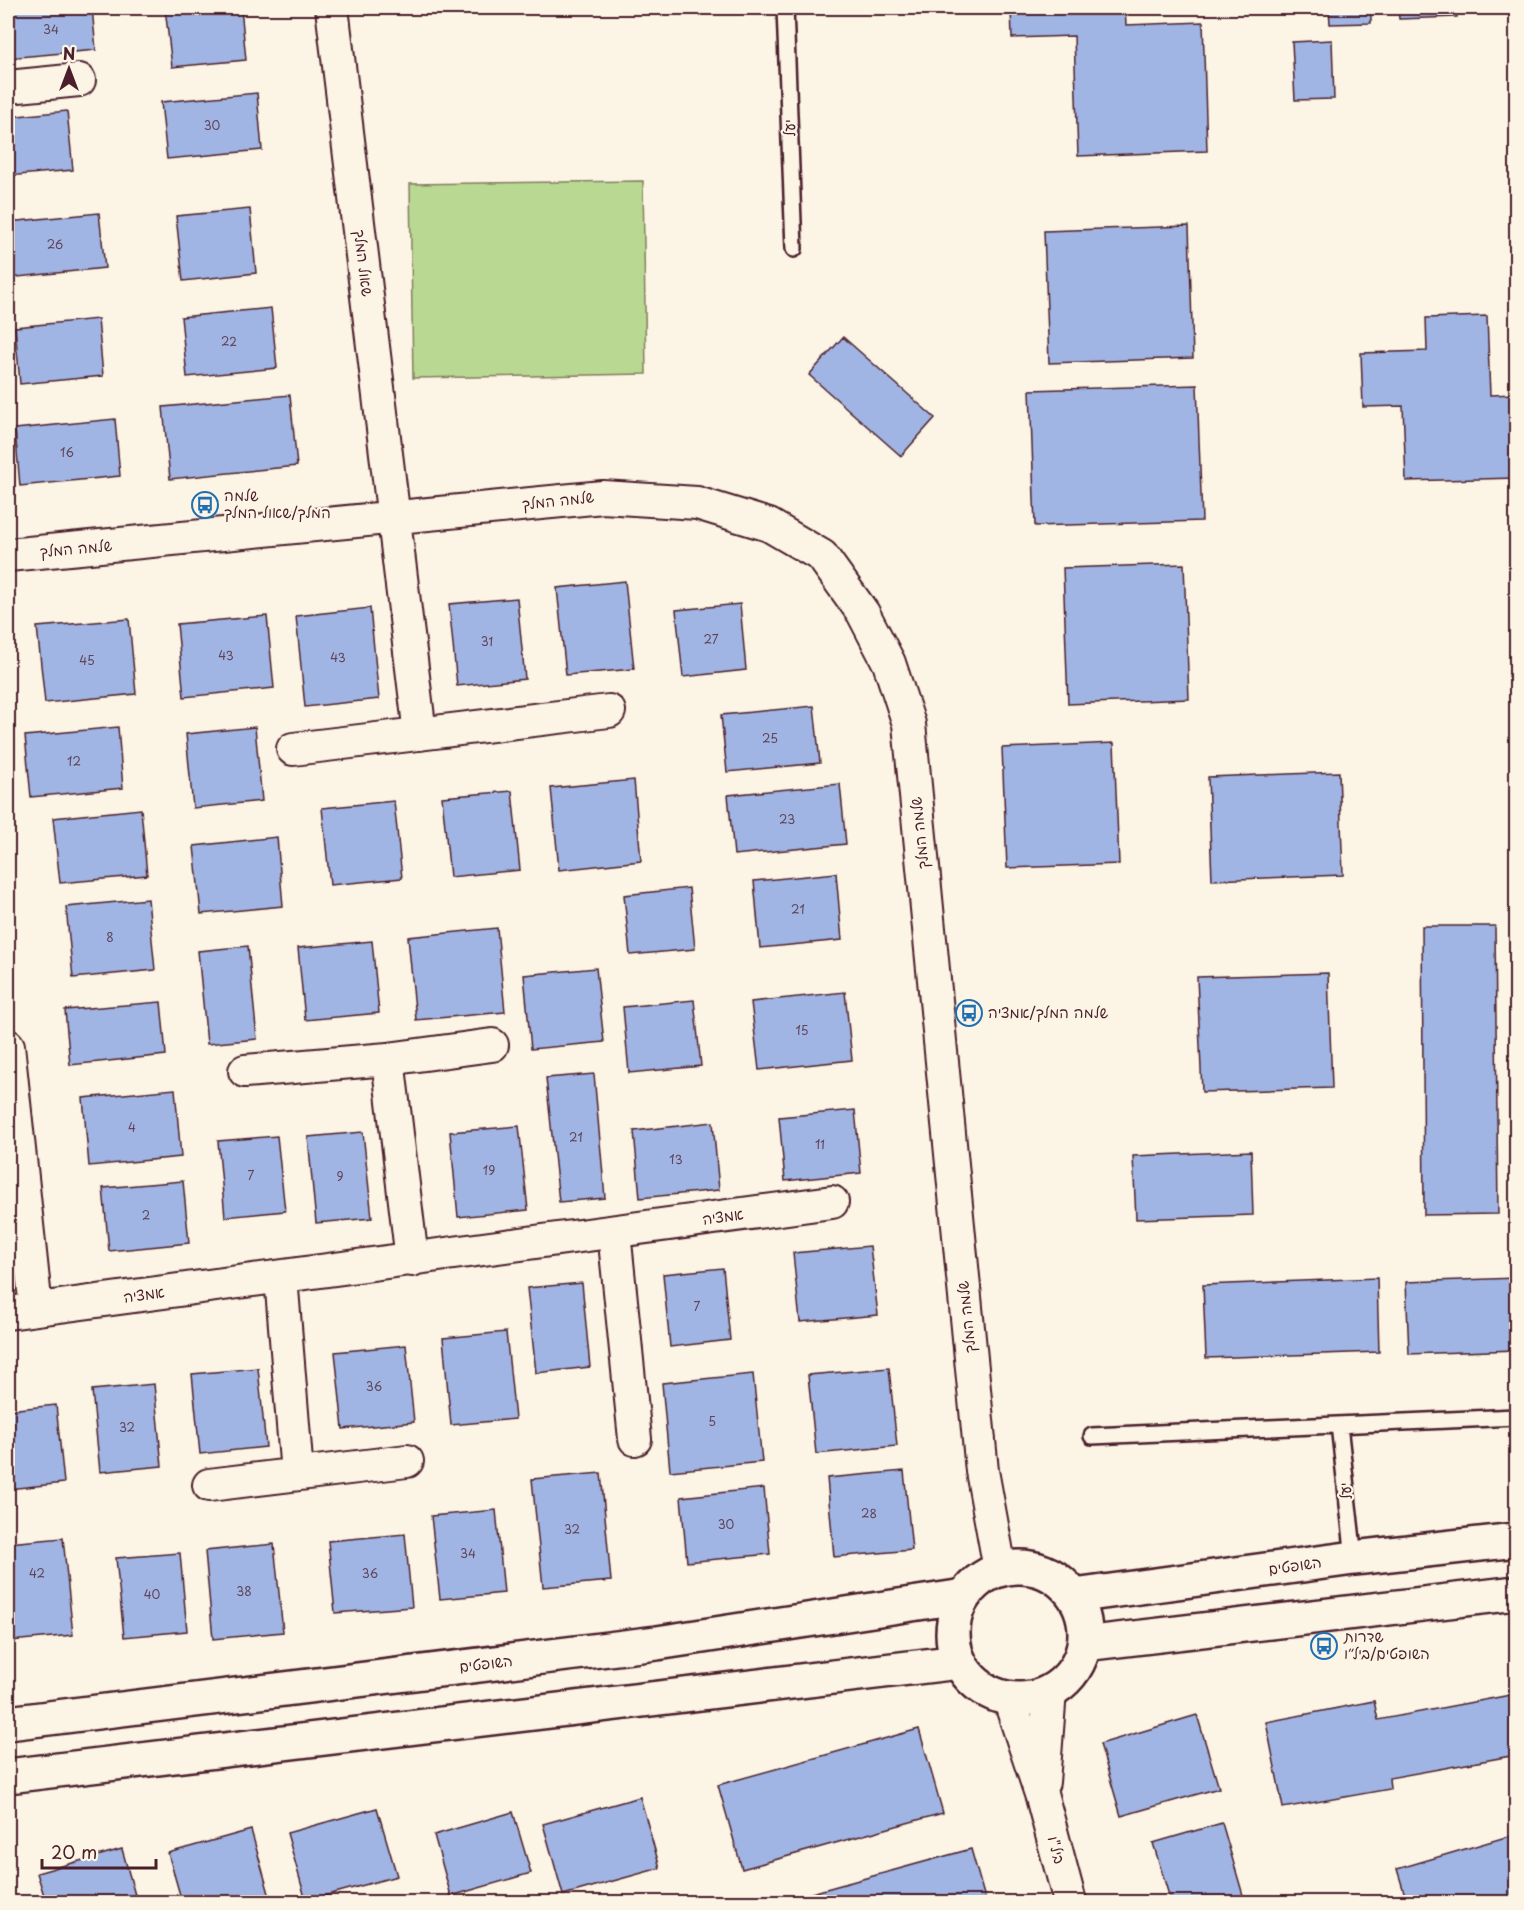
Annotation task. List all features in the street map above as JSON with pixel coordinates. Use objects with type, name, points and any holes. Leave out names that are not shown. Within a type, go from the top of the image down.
[{"type":"street","name":"שאול המלך","points":[[332,8],[394,519]]},
{"type":"street","points":[[8,87],[79,80]]},
{"type":"street","name":"שלמה המלך","points":[[8,555],[603,497],[697,503],[769,525],[822,556],[863,613],[889,663],[909,724],[982,1471],[1000,1569]]},
{"type":"street","points":[[394,519],[420,734]]},
{"type":"street","points":[[293,749],[609,711]]},
{"type":"street","points":[[245,1071],[388,1059],[492,1045]]},
{"type":"street","points":[[8,1046],[22,1311]]},
{"type":"street","points":[[388,1059],[412,1260]]},
{"type":"street","name":"אמציה","points":[[22,1311],[832,1202]]},
{"type":"street","points":[[614,1232],[635,1439]]},
{"type":"street","points":[[281,1277],[297,1474]]},
{"type":"street","points":[[210,1485],[407,1461]]},
{"type":"street","name":"השופטים","points":[[1074,1596],[1353,1558],[1516,1540]]},
{"type":"street","points":[[1021,1567],[1041,1571],[1060,1581],[1074,1596],[1082,1612],[1084,1644],[1078,1663],[1066,1679],[1050,1691],[1031,1698],[1010,1698],[989,1692],[971,1679],[959,1662],[953,1628],[956,1612],[963,1596],[973,1584],[1000,1569],[1021,1567]]},
{"type":"street","points":[[1084,1644],[1516,1593]]},
{"type":"street","name":"השופטים","points":[[8,1723],[657,1643],[963,1596]]},
{"type":"street","points":[[8,1776],[959,1662]]},
{"type":"street","name":"ביל\"ו","points":[[1042,1797],[1050,1691]]},
{"type":"street","name":"ביל\"ו","points":[[1010,1698],[1042,1797],[1070,1902]]},
{"type":"lane","name":"יעל","points":[[785,8],[794,249]]},
{"type":"lane","points":[[1092,1437],[1516,1417]]},
{"type":"lane","name":"יעל","points":[[1339,1425],[1353,1558]]},
{"type":"green space","points":[[643,181],[646,374],[413,378],[410,184]]},
{"type":"building","points":[[92,8],[96,50],[8,58],[8,9]]},
{"type":"building","points":[[165,8],[241,8],[246,60],[172,67]]},
{"type":"building","points":[[1011,8],[1125,8],[1126,25],[1203,22],[1207,151],[1078,156],[1074,36],[1012,38]]},
{"type":"building","points":[[1329,8],[1371,8],[1371,23],[1330,24]]},
{"type":"building","points":[[1398,8],[1456,8],[1457,17],[1399,19]]},
{"type":"building","points":[[1332,40],[1334,99],[1295,100],[1292,42]]},
{"type":"building","points":[[257,93],[262,150],[167,159],[161,102]]},
{"type":"building","points":[[67,111],[73,170],[8,176],[8,117]]},
{"type":"building","points":[[250,209],[256,273],[183,281],[176,216]]},
{"type":"building","points":[[99,213],[105,268],[8,278],[8,222]]},
{"type":"building","points":[[1189,226],[1193,358],[1049,363],[1044,231]]},
{"type":"building","points":[[271,308],[277,368],[187,377],[181,317]]},
{"type":"building","points":[[1487,316],[1490,395],[1516,394],[1516,478],[1406,481],[1403,406],[1363,407],[1361,353],[1427,351],[1426,318]]},
{"type":"building","points":[[98,319],[103,376],[20,384],[15,327]]},
{"type":"building","points":[[843,337],[935,418],[901,456],[809,375]]},
{"type":"building","points":[[1197,385],[1202,521],[1035,526],[1030,390]]},
{"type":"building","points":[[290,395],[297,466],[170,479],[163,407]]},
{"type":"building","points":[[115,419],[120,476],[20,486],[15,429]]},
{"type":"building","points":[[1184,564],[1189,699],[1068,704],[1063,568]]},
{"type":"building","points":[[625,581],[634,669],[566,675],[557,588]]},
{"type":"building","points":[[517,598],[525,679],[457,686],[449,604]]},
{"type":"building","points":[[740,604],[746,670],[683,677],[676,610]]},
{"type":"building","points":[[370,608],[379,699],[305,707],[296,616]]},
{"type":"building","points":[[267,616],[274,688],[184,697],[177,624]]},
{"type":"building","points":[[129,619],[136,694],[45,703],[37,627]]},
{"type":"building","points":[[814,706],[820,763],[727,772],[721,715]]},
{"type":"building","points":[[118,727],[123,788],[31,797],[25,736]]},
{"type":"building","points":[[255,727],[262,801],[193,808],[186,734]]},
{"type":"building","points":[[1114,743],[1119,864],[1007,868],[1002,748]]},
{"type":"building","points":[[1339,772],[1343,875],[1212,880],[1208,777]]},
{"type":"building","points":[[634,780],[641,861],[559,870],[551,788]]},
{"type":"building","points":[[840,784],[846,844],[734,855],[728,795]]},
{"type":"building","points":[[512,791],[520,870],[450,877],[442,797]]},
{"type":"building","points":[[394,801],[402,878],[330,885],[322,808]]},
{"type":"building","points":[[141,809],[147,875],[60,883],[53,818]]},
{"type":"building","points":[[277,837],[283,906],[201,914],[194,846]]},
{"type":"building","points":[[836,873],[842,940],[760,948],[754,881]]},
{"type":"building","points":[[689,888],[695,949],[630,955],[624,895]]},
{"type":"building","points":[[148,899],[155,970],[73,978],[66,907]]},
{"type":"building","points":[[1422,926],[1495,926],[1498,1214],[1424,1215]]},
{"type":"building","points":[[497,928],[505,1012],[416,1020],[408,937]]},
{"type":"building","points":[[372,941],[379,1013],[305,1020],[298,948]]},
{"type":"building","points":[[248,946],[257,1039],[207,1044],[198,951]]},
{"type":"building","points":[[596,968],[604,1042],[531,1049],[524,975]]},
{"type":"building","points":[[1328,973],[1332,1088],[1202,1092],[1197,977]]},
{"type":"building","points":[[845,992],[852,1060],[759,1070],[751,1002]]},
{"type":"building","points":[[694,1000],[701,1066],[629,1073],[623,1007]]},
{"type":"building","points":[[161,1002],[166,1055],[70,1065],[65,1010]]},
{"type":"building","points":[[594,1074],[605,1198],[559,1202],[546,1078]]},
{"type":"building","points":[[175,1089],[181,1157],[89,1166],[83,1098]]},
{"type":"building","points":[[855,1110],[861,1173],[785,1181],[779,1117]]},
{"type":"building","points":[[713,1122],[719,1190],[640,1198],[634,1131]]},
{"type":"building","points":[[519,1126],[528,1210],[458,1217],[450,1132]]},
{"type":"building","points":[[363,1132],[372,1218],[316,1223],[308,1137]]},
{"type":"building","points":[[277,1136],[285,1211],[225,1217],[218,1141]]},
{"type":"building","points":[[1251,1151],[1253,1215],[1136,1219],[1133,1156]]},
{"type":"building","points":[[183,1181],[189,1243],[109,1251],[103,1188]]},
{"type":"building","points":[[870,1246],[878,1315],[800,1322],[793,1253]]},
{"type":"building","points":[[723,1268],[730,1340],[670,1347],[663,1274]]},
{"type":"building","points":[[1377,1278],[1379,1352],[1206,1358],[1203,1285]]},
{"type":"building","points":[[1516,1278],[1516,1350],[1409,1354],[1406,1282]]},
{"type":"building","points":[[582,1283],[590,1367],[536,1373],[527,1288]]},
{"type":"building","points":[[506,1332],[515,1419],[451,1425],[443,1338]]},
{"type":"building","points":[[406,1345],[414,1422],[343,1429],[335,1352]]},
{"type":"building","points":[[258,1368],[266,1447],[200,1454],[192,1374]]},
{"type":"building","points":[[889,1368],[897,1446],[816,1454],[808,1375]]},
{"type":"building","points":[[753,1374],[762,1462],[670,1471],[662,1383]]},
{"type":"building","points":[[154,1384],[162,1466],[100,1472],[92,1390]]},
{"type":"building","points":[[56,1405],[64,1483],[8,1489],[8,1410]]},
{"type":"building","points":[[904,1471],[912,1550],[834,1557],[827,1478]]},
{"type":"building","points":[[601,1473],[611,1581],[543,1587],[532,1479]]},
{"type":"building","points":[[764,1488],[770,1554],[687,1562],[681,1497]]},
{"type":"building","points":[[496,1510],[504,1593],[440,1599],[431,1516]]},
{"type":"building","points":[[405,1534],[412,1607],[335,1613],[328,1541]]},
{"type":"building","points":[[63,1538],[73,1635],[11,1641],[8,1605],[8,1543]]},
{"type":"building","points":[[274,1544],[283,1632],[213,1639],[205,1551]]},
{"type":"building","points":[[180,1553],[187,1631],[124,1637],[116,1558]]},
{"type":"building","points":[[1516,1694],[1516,1755],[1389,1778],[1390,1789],[1283,1808],[1266,1722],[1374,1701],[1378,1720]]},
{"type":"building","points":[[1197,1715],[1219,1788],[1121,1816],[1100,1744]]},
{"type":"building","points":[[919,1729],[943,1813],[742,1869],[718,1785]]},
{"type":"building","points":[[640,1797],[660,1868],[563,1895],[543,1824]]},
{"type":"building","points":[[377,1808],[397,1876],[306,1901],[287,1833]]},
{"type":"building","points":[[513,1812],[531,1873],[451,1896],[434,1835]]},
{"type":"building","points":[[1222,1823],[1245,1902],[1171,1902],[1153,1843]]},
{"type":"building","points":[[251,1830],[270,1897],[249,1902],[182,1902],[168,1853]]},
{"type":"building","points":[[1516,1834],[1516,1902],[1407,1902],[1397,1869]]},
{"type":"building","points":[[122,1849],[137,1902],[46,1902],[37,1873]]},
{"type":"building","points":[[971,1849],[986,1902],[779,1902]]},
{"type":"place","name":"שלמה המלך/שאול המלך","points":[[205,505]]},
{"type":"place","name":"שלמה המלך/אמציה","points":[[969,1013]]},
{"type":"place","name":"שדרות השופטים/ביל״ו","points":[[1324,1646]]}]
